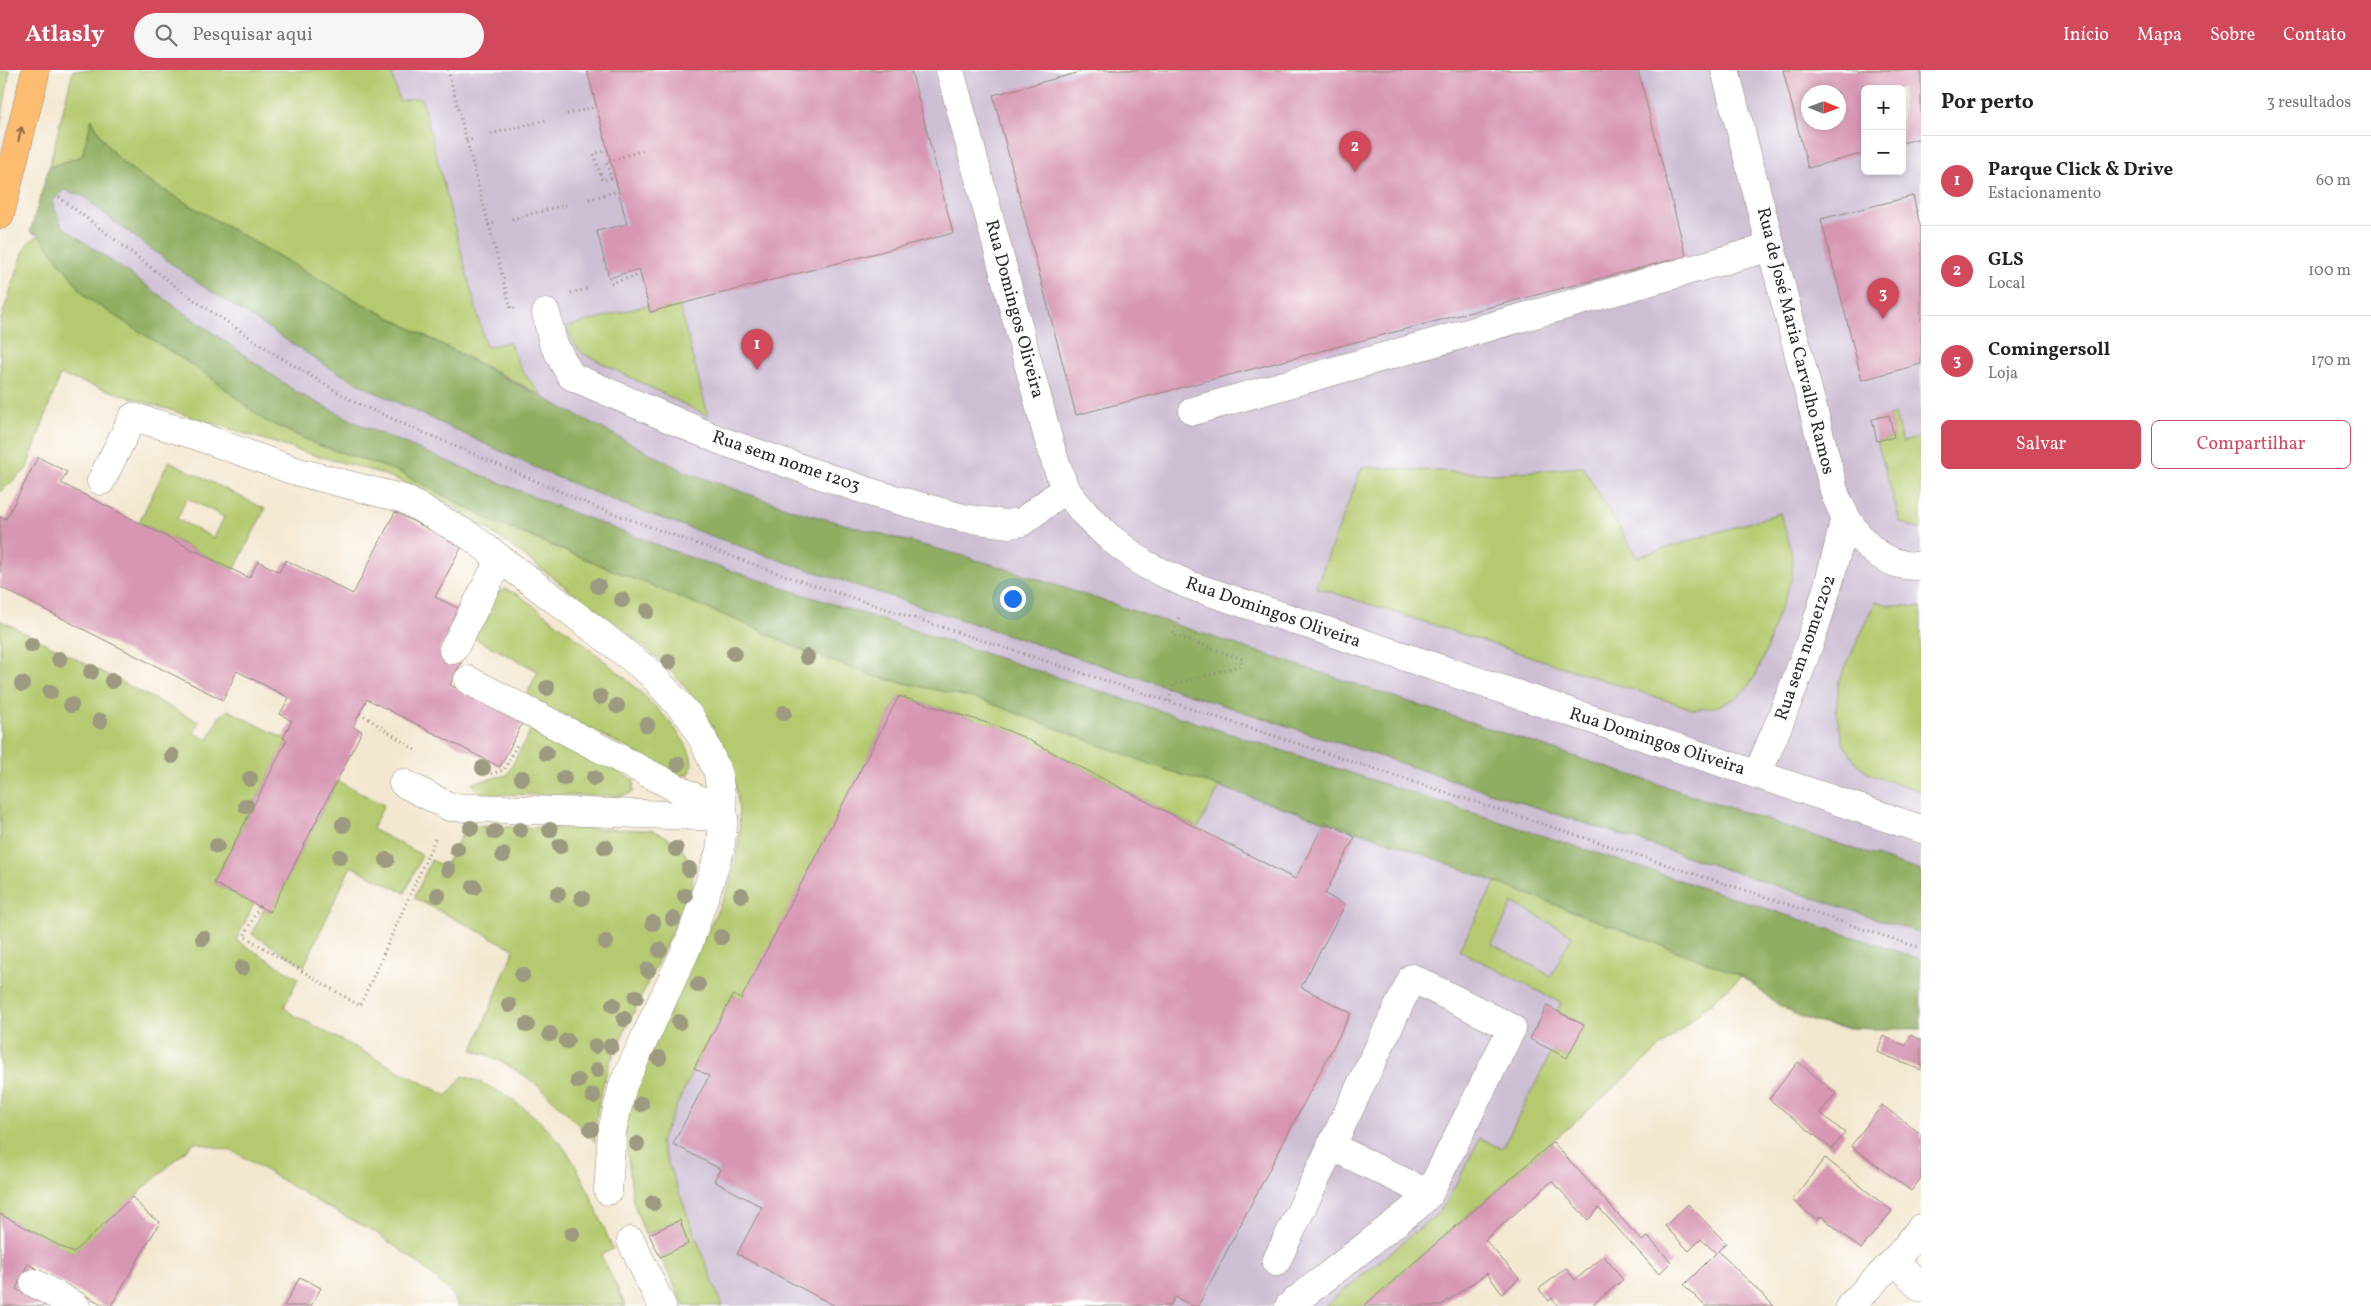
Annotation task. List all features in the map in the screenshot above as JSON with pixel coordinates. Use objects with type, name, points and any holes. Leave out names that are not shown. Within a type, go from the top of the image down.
[{"type":"highway","points":[[0,215],[36,70]]},
{"type":"street","name":"Rua Domingos Oliveira","points":[[950,70],[1051,449],[1065,489],[1110,538],[1146,565],[1189,585],[1921,829]]},
{"type":"street","name":"Rua de José Maria Carvalho Ramos","points":[[1725,70],[1828,473],[1845,517],[1863,543],[1881,555],[1893,562],[1921,566]]},
{"type":"street","points":[[1193,412],[1771,247]]},
{"type":"street","name":"Rua sem nome 1203","points":[[546,314],[554,343],[571,376],[719,440],[876,494],[954,516],[1007,524],[1022,522],[1065,489]]},
{"type":"street","points":[[101,481],[133,417],[192,434],[295,471],[404,499],[470,536],[650,674],[691,718],[706,744],[718,773],[723,814],[720,851],[689,943],[623,1085],[612,1131],[608,1191]]},
{"type":"street","name":"Rua sem nome1202","points":[[1757,775],[1792,696],[1826,595],[1845,517]]},
{"type":"street","points":[[453,650],[500,559]]},
{"type":"street","points":[[468,680],[723,814]]},
{"type":"street","points":[[403,783],[450,807],[723,814]]},
{"type":"street","points":[[1276,1262],[1412,978],[1512,1028],[1429,1194],[1417,1206],[1289,1306]]},
{"type":"street","points":[[1331,1146],[1429,1194]]},
{"type":"street","points":[[1850,1306],[1895,1260],[1921,1228]]},
{"type":"street","points":[[632,1241],[662,1306]]},
{"type":"street","points":[[1895,1260],[1921,1288]]},
{"type":"street","points":[[34,1283],[76,1306]]},
{"type":"path","points":[[448,70],[510,309]]},
{"type":"path","points":[[566,114],[596,107]]},
{"type":"path","points":[[491,134],[546,120]]},
{"type":"path","points":[[466,140],[473,139]]},
{"type":"path","points":[[608,150],[594,154],[602,180],[611,178],[606,162],[644,150]]},
{"type":"path","points":[[589,199],[618,191]]},
{"type":"path","points":[[59,197],[191,298],[275,354],[356,403],[598,508],[789,577],[1921,948]]},
{"type":"path","points":[[512,219],[569,204]]},
{"type":"path","points":[[488,225],[496,223]]},
{"type":"path","points":[[611,283],[640,275]]},
{"type":"path","points":[[1169,701],[1173,685],[1240,666],[1242,659],[1173,635],[1179,616]]},
{"type":"path","points":[[360,713],[419,752]]},
{"type":"path","points":[[488,774],[504,770],[532,713]]},
{"type":"path","points":[[259,907],[244,936],[360,1006],[450,807]]},
{"type":"shaded area","points":[[105,70],[1921,70],[1921,1029],[1843,1029],[1813,1021],[1785,1009],[1742,976],[1364,1306],[712,1306],[638,1120],[873,676],[794,647],[758,629],[655,588],[264,420],[209,376],[87,298],[39,235],[30,232],[49,167],[82,156]]},
{"type":"green space","points":[[0,70],[10,70],[0,128]]},
{"type":"green space","points":[[73,70],[391,70],[399,101],[421,97],[486,347],[509,342],[522,371],[543,396],[348,296],[146,180],[128,167],[115,154],[103,139],[92,119],[82,156],[49,167]]},
{"type":"green space","points":[[92,119],[114,154],[146,180],[348,296],[686,472],[803,513],[1010,570],[1921,871],[1921,933],[791,564],[630,507],[549,474],[371,390],[328,367],[198,283],[116,223],[83,196],[64,190],[52,202],[62,226],[298,393],[365,427],[566,510],[686,556],[1921,959],[1921,1029],[1851,1028],[1818,1023],[1785,1009],[1768,998],[1742,976],[1396,844],[1161,768],[982,700],[873,676],[794,647],[758,629],[494,522],[397,471],[318,445],[264,420],[209,376],[87,298],[39,235],[30,232],[49,167],[82,156]]},
{"type":"green space","points":[[39,235],[87,298],[209,376],[264,420],[318,445],[397,471],[494,522],[758,629],[794,647],[873,676],[982,700],[1161,768],[1220,787],[1198,828],[1023,737],[997,726],[899,696],[742,999],[733,995],[694,1068],[660,1142],[722,1306],[684,1306],[660,1257],[688,1243],[679,1220],[645,1235],[633,1201],[626,1142],[626,1122],[635,1083],[729,886],[736,858],[739,829],[738,802],[732,774],[723,748],[711,723],[695,699],[676,677],[649,651],[619,627],[458,510],[415,487],[382,474],[303,452],[60,375],[26,470],[0,492],[0,322],[24,250],[28,243]]},
{"type":"green space","points":[[679,304],[708,416],[582,353],[575,345],[566,327],[648,305],[650,312]]},
{"type":"green space","points":[[1895,414],[1902,442],[1921,437],[1921,530],[1900,522],[1877,441],[1894,437],[1889,415]]},
{"type":"green space","points":[[169,461],[265,509],[234,570],[139,522]],"holes":[[[187,498],[224,517],[214,538],[177,519]]]},
{"type":"green space","points":[[1362,467],[1495,474],[1583,467],[1637,557],[1780,513],[1792,553],[1793,571],[1766,652],[1752,681],[1742,693],[1730,701],[1713,707],[1693,709],[1316,587]]},
{"type":"green space","points":[[506,589],[519,595],[593,651],[655,706],[678,733],[691,756],[689,774],[682,776],[526,696],[538,671],[474,638],[498,592]]},
{"type":"green space","points":[[1876,601],[1889,605],[1921,607],[1921,791],[1873,776],[1856,763],[1843,743],[1836,713],[1839,681]]},
{"type":"green space","points":[[0,620],[199,722],[194,733],[208,740],[219,717],[228,710],[287,740],[214,883],[254,904],[236,940],[298,978],[284,1007],[292,1014],[447,1096],[463,1076],[479,1082],[524,1108],[550,1131],[571,1158],[588,1191],[613,1249],[601,1255],[626,1306],[458,1306],[454,1296],[421,1265],[375,1232],[318,1202],[235,1152],[195,1142],[73,1253],[0,1214]]},
{"type":"green space","points":[[532,727],[634,780],[633,793],[621,796],[483,794],[476,790],[472,783],[507,775]]},
{"type":"green space","points":[[337,781],[384,805],[372,829],[422,855],[405,893],[351,866],[304,966],[252,934],[264,909],[270,912]]},
{"type":"green space","points":[[466,826],[651,830],[670,839],[684,853],[689,862],[692,871],[691,892],[610,1062],[599,1101],[595,1142],[554,1100],[526,1077],[493,1058],[473,1050],[514,949],[414,898],[431,860],[445,867]]},
{"type":"green space","points":[[1496,881],[1742,976],[1364,1306],[1325,1306],[1437,1214],[1446,1203],[1480,1138],[1502,1149],[1552,1051],[1567,1058],[1584,1025],[1557,1011],[1561,1003],[1459,950]],"holes":[[[1513,903],[1572,935],[1551,976],[1492,944]]]},
{"type":"building","points":[[587,70],[911,70],[953,233],[650,312],[639,269],[609,278],[597,231],[627,224]]},
{"type":"building","points":[[1088,70],[1638,70],[1686,256],[1076,415],[993,95]]},
{"type":"building","points":[[1783,70],[1921,70],[1921,138],[1906,142],[1906,85],[1861,85],[1861,154],[1808,168]]},
{"type":"building","points":[[1913,196],[1921,229],[1921,364],[1862,380],[1821,219]]},
{"type":"building","points":[[1889,415],[1894,437],[1877,441],[1872,419]]},
{"type":"building","points":[[38,457],[67,472],[61,483],[249,578],[258,561],[279,572],[286,560],[353,594],[395,512],[462,546],[435,597],[460,609],[439,651],[461,662],[450,685],[523,722],[500,767],[367,699],[353,727],[362,731],[270,912],[214,883],[287,740],[283,738],[292,721],[280,714],[289,698],[237,671],[223,700],[0,587],[0,517],[6,519]]},
{"type":"building","points":[[899,696],[997,726],[1023,737],[1295,879],[1325,822],[1355,837],[1325,894],[1345,905],[1301,987],[1351,1013],[1198,1306],[1193,1306],[1175,1297],[1170,1306],[835,1306],[737,1254],[762,1207],[714,1181],[720,1169],[673,1144],[709,1076],[694,1068],[733,995],[741,999]]},
{"type":"building","points":[[1547,1006],[1584,1025],[1567,1058],[1530,1039]]},
{"type":"building","points":[[1911,1035],[1921,1040],[1921,1070],[1877,1052],[1883,1036],[1906,1046]]},
{"type":"building","points":[[1798,1062],[1836,1093],[1820,1113],[1845,1133],[1832,1149],[1769,1099]]},
{"type":"building","points":[[1882,1105],[1921,1134],[1921,1178],[1911,1191],[1851,1146]]},
{"type":"building","points":[[1553,1142],[1642,1241],[1648,1237],[1671,1262],[1659,1274],[1599,1208],[1588,1220],[1552,1181],[1485,1240],[1519,1278],[1502,1294],[1487,1273],[1440,1306],[1364,1306]]},
{"type":"building","points":[[1825,1158],[1892,1211],[1861,1249],[1821,1216],[1817,1220],[1792,1200]]},
{"type":"building","points":[[132,1197],[149,1215],[160,1222],[111,1306],[105,1306],[28,1264],[16,1289],[48,1306],[0,1306],[0,1214],[73,1253]]},
{"type":"building","points":[[1688,1204],[1726,1243],[1718,1251],[1774,1306],[1705,1306],[1684,1285],[1716,1253],[1701,1239],[1689,1251],[1665,1226]]},
{"type":"building","points":[[680,1220],[688,1244],[660,1257],[649,1234]]},
{"type":"building","points":[[1604,1256],[1623,1280],[1591,1306],[1558,1306],[1552,1298],[1549,1301],[1539,1289],[1566,1268],[1575,1280]]},
{"type":"building","points":[[300,1277],[321,1288],[311,1306],[284,1306]]},
{"type":"place","name":"GLS","points":[[1355,172]]},
{"type":"place","name":"Comingersoll","points":[[1883,319]]},
{"type":"place","name":"Parque Click & Drive","points":[[757,370]]}]
